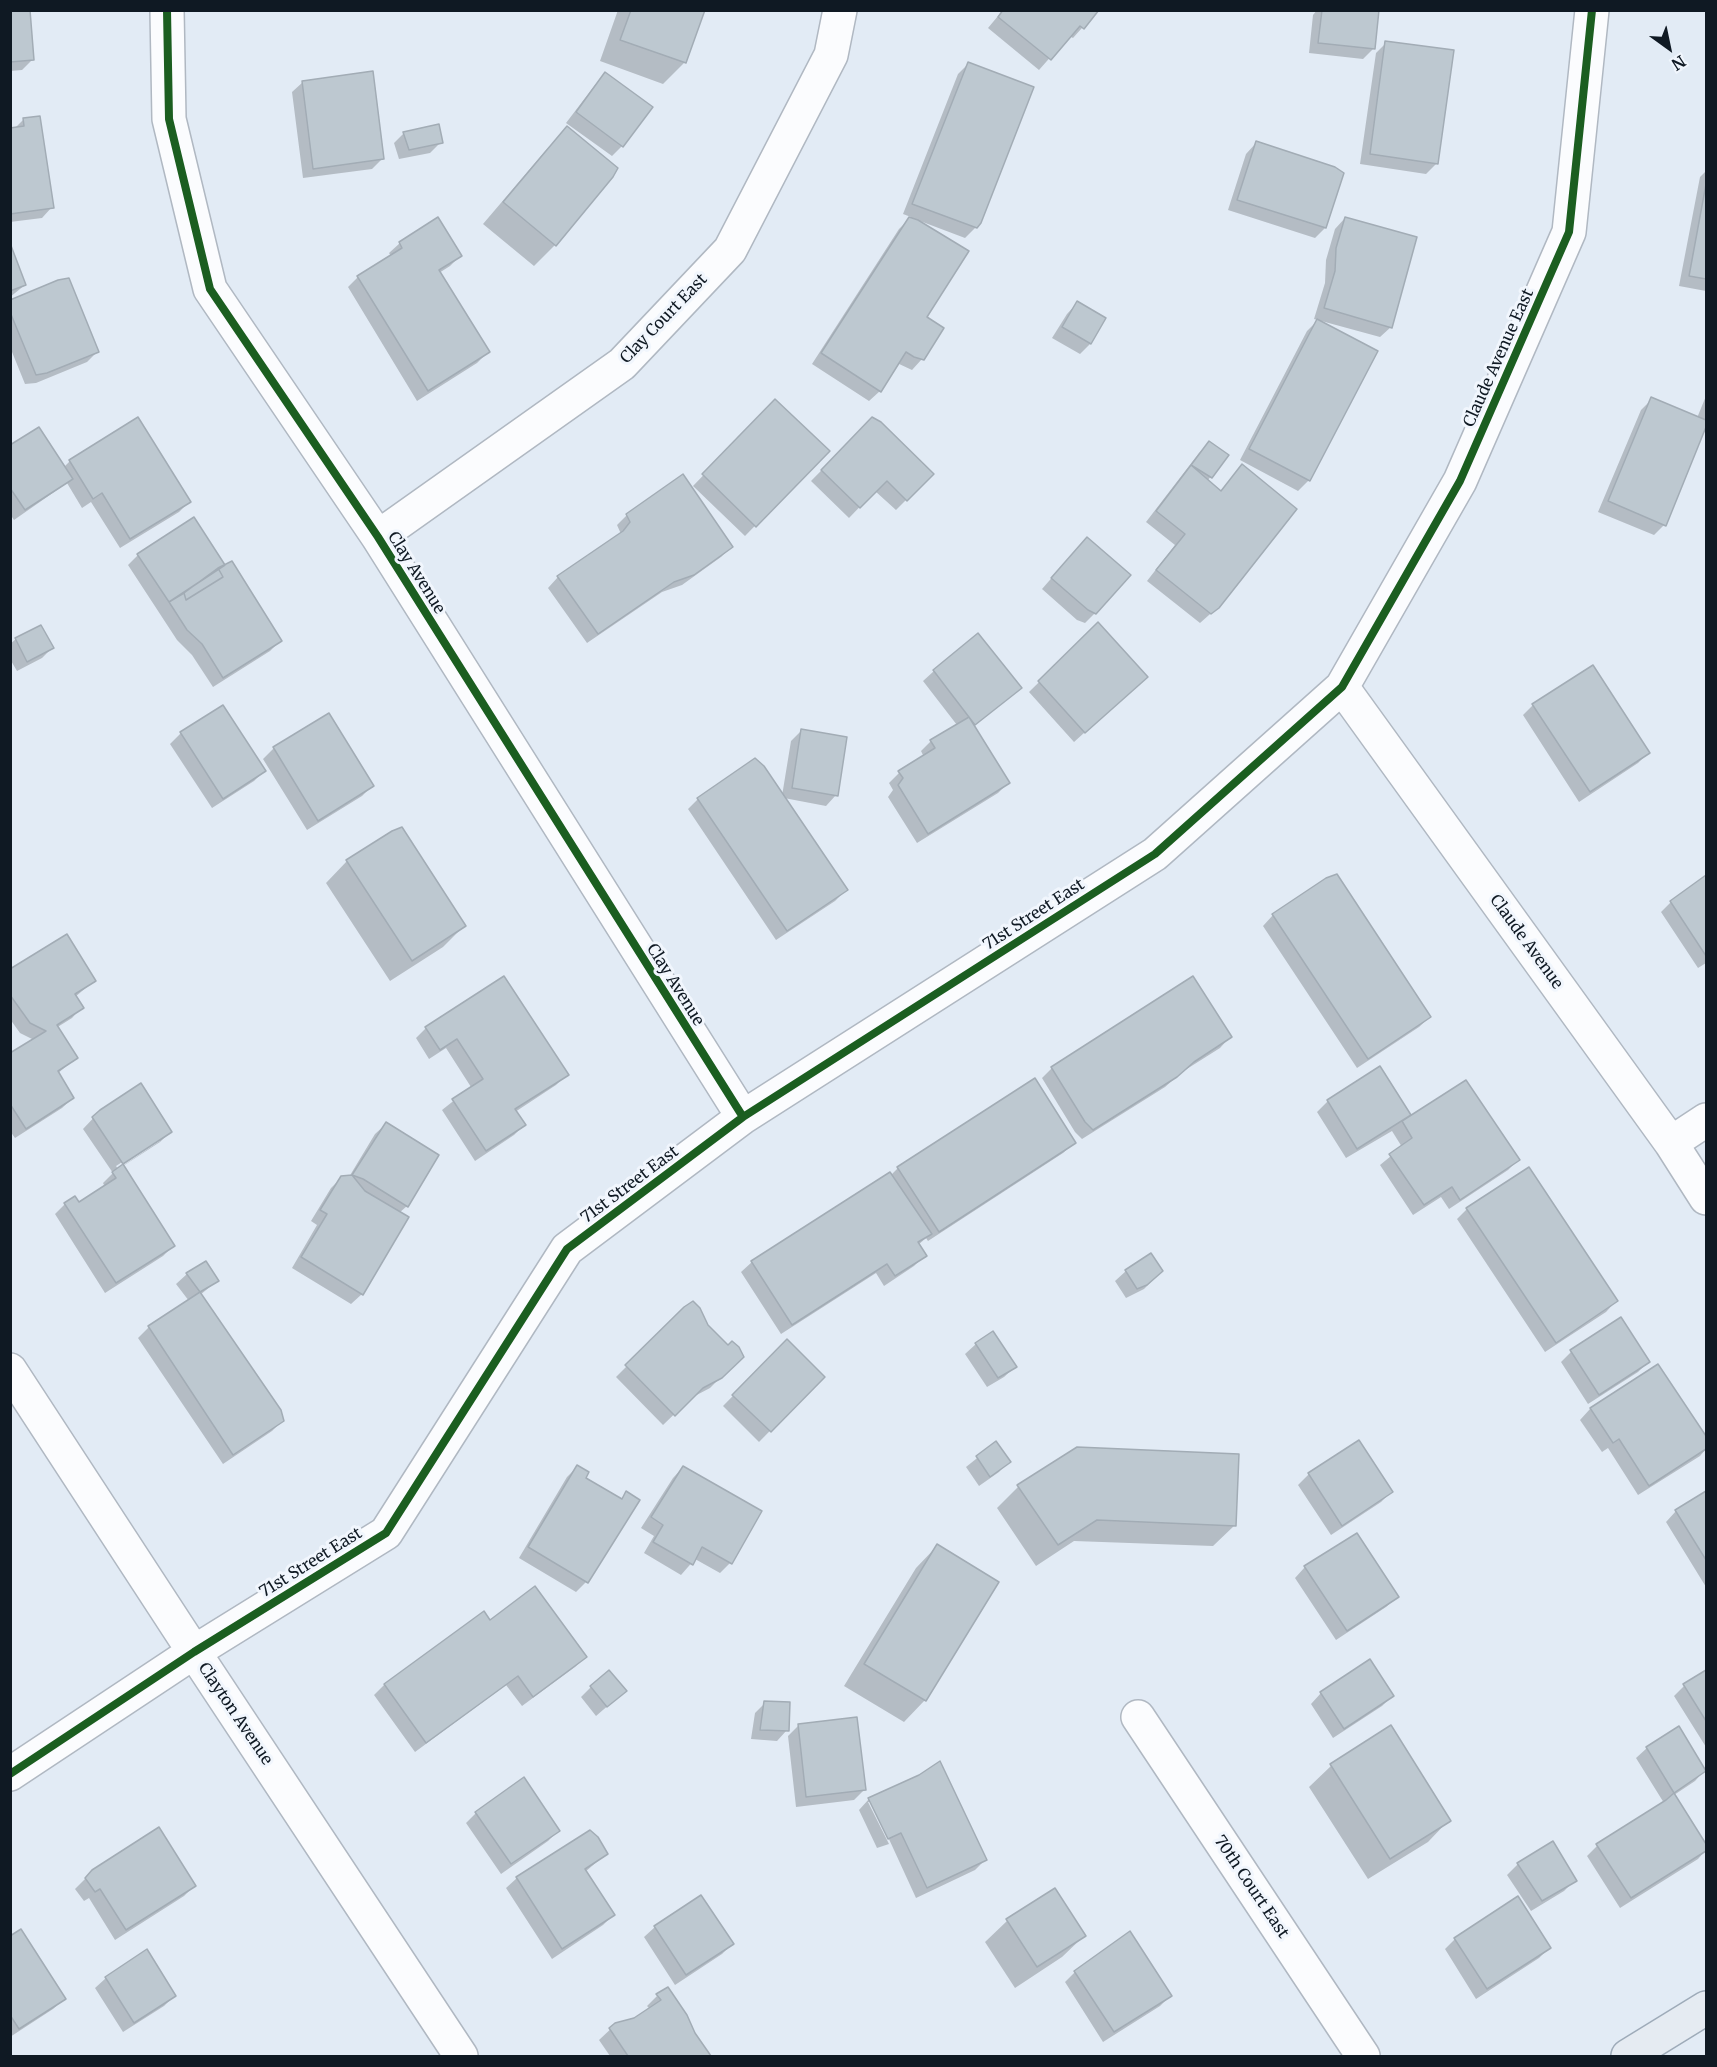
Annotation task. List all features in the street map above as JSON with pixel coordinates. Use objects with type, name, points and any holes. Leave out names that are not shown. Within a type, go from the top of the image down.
[{"type":"main road","points":[[1628,2056],[1707,2008]]},
{"type":"street","name":"Clay Avenue","points":[[167,10],[169,119],[210,289],[378,537],[743,1117]]},
{"type":"street","name":"Clay Court East","points":[[378,537],[622,364],[730,250],[831,55],[840,10]]},
{"type":"street","name":"Claude Avenue East","points":[[1342,687],[1460,481],[1569,232],[1592,10]]},
{"type":"street","name":"71st Street East","points":[[10,1774],[194,1652],[386,1533],[567,1249],[743,1117],[1155,854],[1342,687]]},
{"type":"street","name":"Claude Avenue","points":[[1342,687],[1671,1143],[1707,1198]]},
{"type":"street","points":[[1671,1143],[1707,1120]]},
{"type":"street","name":"Clayton Avenue","points":[[10,1370],[461,2056]]},
{"type":"street","name":"70th Court East","points":[[1138,1717],[1363,2056]]},
{"type":"building","points":[[10,10],[30,10],[34,60],[10,62]]},
{"type":"building","points":[[631,10],[705,10],[686,63],[620,40]]},
{"type":"building","points":[[1003,10],[1099,10],[1084,29],[1080,26],[1051,60],[998,17]]},
{"type":"building","points":[[1322,10],[1379,10],[1375,49],[1318,43]]},
{"type":"building","points":[[1385,41],[1454,50],[1438,164],[1370,154]]},
{"type":"building","points":[[968,62],[1034,87],[981,223],[977,228],[912,204]]},
{"type":"building","points":[[373,71],[384,159],[313,169],[302,81]]},
{"type":"building","points":[[605,72],[653,107],[623,147],[576,112]]},
{"type":"building","points":[[40,116],[54,208],[10,214],[10,128],[24,126],[23,118]]},
{"type":"building","points":[[439,124],[443,143],[409,150],[403,132]]},
{"type":"building","points":[[567,126],[618,168],[556,246],[503,202]]},
{"type":"building","points":[[1256,141],[1335,167],[1344,173],[1326,228],[1237,200]]},
{"type":"building","points":[[1706,184],[1706,279],[1689,276]]},
{"type":"building","points":[[438,217],[462,256],[439,270],[490,352],[428,391],[357,276],[402,248],[399,242]]},
{"type":"building","points":[[909,217],[918,220],[969,251],[927,317],[944,328],[924,360],[906,352],[881,392],[821,353]]},
{"type":"building","points":[[1345,217],[1417,237],[1392,328],[1324,308],[1335,271],[1336,248]]},
{"type":"building","points":[[10,243],[26,285],[10,291]]},
{"type":"building","points":[[69,278],[99,352],[47,373],[36,375],[10,312],[10,300],[58,280]]},
{"type":"building","points":[[1077,301],[1106,318],[1091,344],[1062,327]]},
{"type":"building","points":[[1317,319],[1378,351],[1310,481],[1249,449]]},
{"type":"building","points":[[1651,397],[1706,420],[1706,427],[1666,526],[1608,501]]},
{"type":"building","points":[[775,399],[830,451],[756,527],[702,474]]},
{"type":"building","points":[[138,417],[191,502],[130,539],[102,493],[93,499],[69,460]]},
{"type":"building","points":[[872,417],[881,422],[934,474],[907,501],[887,481],[860,508],[821,470]]},
{"type":"building","points":[[39,427],[73,479],[25,510],[10,488],[10,445]]},
{"type":"building","points":[[1209,441],[1229,455],[1212,478],[1191,465]]},
{"type":"building","points":[[1242,464],[1297,509],[1219,608],[1211,614],[1156,570],[1185,534],[1156,511],[1191,465],[1221,491]]},
{"type":"building","points":[[683,474],[733,547],[694,575],[674,582],[598,634],[557,576],[623,531],[630,522],[626,514]]},
{"type":"building","points":[[194,517],[225,565],[169,602],[137,554]]},
{"type":"building","points":[[1087,537],[1131,575],[1096,614],[1088,610],[1051,578]]},
{"type":"building","points":[[232,561],[282,641],[223,678],[202,644],[187,630],[169,602],[184,593],[186,600],[223,577],[218,568]]},
{"type":"building","points":[[218,568],[223,577],[186,600],[184,593]]},
{"type":"building","points":[[1098,622],[1148,677],[1085,733],[1038,681]]},
{"type":"building","points":[[41,625],[54,648],[27,662],[15,638]]},
{"type":"building","points":[[978,633],[1022,688],[975,725],[933,670]]},
{"type":"building","points":[[1593,665],[1650,753],[1590,792],[1532,704]]},
{"type":"building","points":[[223,705],[266,771],[223,799],[180,732]]},
{"type":"building","points":[[329,713],[374,786],[318,821],[273,747]]},
{"type":"building","points":[[969,717],[1010,783],[928,834],[898,785],[903,778],[898,771],[935,748],[930,740]]},
{"type":"building","points":[[801,729],[847,737],[838,796],[792,788]]},
{"type":"building","points":[[755,758],[764,766],[848,890],[787,931],[697,798]]},
{"type":"building","points":[[402,827],[466,926],[412,961],[346,860]]},
{"type":"building","points":[[1337,874],[1431,1017],[1368,1059],[1272,914],[1326,878]]},
{"type":"building","points":[[1706,875],[1706,956],[1670,901]]},
{"type":"building","points":[[67,934],[96,981],[75,994],[84,1008],[57,1025],[78,1058],[58,1071],[74,1098],[26,1129],[10,1104],[10,1053],[46,1031],[30,1023],[10,995],[10,969]]},
{"type":"building","points":[[504,976],[569,1075],[515,1109],[526,1125],[486,1151],[452,1099],[483,1079],[457,1039],[440,1050],[425,1027]]},
{"type":"building","points":[[1193,976],[1232,1037],[1194,1062],[1177,1077],[1093,1130],[1085,1122],[1051,1067]]},
{"type":"building","points":[[1380,1066],[1411,1115],[1357,1149],[1327,1100]]},
{"type":"building","points":[[1035,1078],[1076,1143],[939,1232],[897,1167]]},
{"type":"building","points":[[1466,1080],[1520,1160],[1460,1200],[1452,1187],[1424,1205],[1389,1154],[1412,1138],[1402,1121]]},
{"type":"building","points":[[141,1083],[172,1132],[123,1164],[92,1117]]},
{"type":"building","points":[[386,1122],[439,1155],[408,1207],[363,1179],[352,1175]]},
{"type":"building","points":[[123,1164],[175,1246],[116,1283],[64,1203],[75,1196],[79,1202],[116,1178],[112,1172]]},
{"type":"building","points":[[1529,1167],[1618,1301],[1556,1343],[1466,1208]]},
{"type":"building","points":[[890,1172],[932,1234],[918,1242],[927,1256],[895,1276],[887,1264],[792,1325],[751,1261]]},
{"type":"building","points":[[352,1175],[365,1191],[409,1217],[363,1295],[301,1257],[327,1214],[320,1210],[341,1176]]},
{"type":"building","points":[[1151,1253],[1163,1271],[1147,1285],[1137,1289],[1125,1270]]},
{"type":"building","points":[[206,1261],[219,1281],[200,1292],[186,1273]]},
{"type":"building","points":[[200,1292],[281,1410],[284,1421],[233,1455],[148,1326]]},
{"type":"building","points":[[693,1301],[700,1308],[708,1325],[728,1345],[732,1341],[739,1347],[744,1357],[722,1378],[703,1388],[675,1416],[625,1365]]},
{"type":"building","points":[[1621,1317],[1650,1362],[1599,1395],[1570,1350]]},
{"type":"building","points":[[993,1331],[1017,1367],[998,1378],[975,1343]]},
{"type":"building","points":[[787,1339],[825,1377],[771,1432],[732,1395]]},
{"type":"building","points":[[1658,1364],[1706,1436],[1706,1449],[1649,1486],[1619,1439],[1613,1443],[1590,1408]]},
{"type":"building","points":[[1359,1440],[1393,1492],[1342,1526],[1308,1473]]},
{"type":"building","points":[[996,1441],[1011,1462],[990,1477],[976,1456]]},
{"type":"building","points":[[1077,1447],[1239,1454],[1236,1526],[1097,1520],[1058,1545],[1017,1485]]},
{"type":"building","points":[[577,1465],[589,1472],[586,1478],[622,1499],[626,1491],[640,1500],[588,1583],[528,1547]]},
{"type":"building","points":[[683,1466],[762,1511],[732,1564],[702,1547],[693,1565],[653,1542],[663,1525],[651,1517]]},
{"type":"building","points":[[1706,1491],[1706,1560],[1675,1510]]},
{"type":"building","points":[[1357,1533],[1399,1597],[1347,1631],[1304,1566]]},
{"type":"building","points":[[937,1544],[999,1582],[926,1701],[864,1664]]},
{"type":"building","points":[[535,1586],[587,1657],[533,1697],[518,1676],[426,1743],[384,1684],[484,1611],[490,1620]]},
{"type":"building","points":[[1370,1659],[1394,1696],[1344,1729],[1320,1692]]},
{"type":"building","points":[[609,1670],[627,1691],[607,1707],[590,1686]]},
{"type":"building","points":[[1706,1670],[1706,1721],[1683,1684]]},
{"type":"building","points":[[764,1701],[790,1702],[789,1731],[760,1730]]},
{"type":"building","points":[[857,1717],[866,1790],[806,1797],[798,1724]]},
{"type":"building","points":[[1391,1725],[1451,1821],[1390,1859],[1330,1764]]},
{"type":"building","points":[[1679,1726],[1706,1771],[1674,1793],[1646,1747]]},
{"type":"building","points":[[940,1761],[987,1860],[927,1888],[901,1833],[888,1839],[868,1798],[919,1775]]},
{"type":"building","points":[[524,1777],[560,1831],[511,1864],[475,1812]]},
{"type":"building","points":[[1674,1793],[1706,1844],[1706,1851],[1631,1898],[1596,1844]]},
{"type":"building","points":[[159,1827],[196,1886],[126,1930],[100,1889],[95,1892],[85,1878],[92,1870]]},
{"type":"building","points":[[590,1830],[598,1837],[608,1854],[585,1869],[615,1915],[562,1949],[516,1877]]},
{"type":"building","points":[[1553,1841],[1577,1881],[1542,1901],[1517,1863]]},
{"type":"building","points":[[1055,1888],[1086,1936],[1037,1967],[1006,1919]]},
{"type":"building","points":[[701,1895],[734,1944],[686,1975],[654,1926]]},
{"type":"building","points":[[1518,1896],[1551,1948],[1487,1989],[1454,1938]]},
{"type":"building","points":[[21,1929],[66,1999],[19,2029],[10,2015],[10,1936]]},
{"type":"building","points":[[1130,1931],[1172,1996],[1114,2032],[1074,1971]]},
{"type":"building","points":[[147,1949],[176,1996],[134,2023],[105,1977]]},
{"type":"building","points":[[668,1987],[711,2056],[628,2056],[609,2028],[615,2023],[634,2018],[661,2000],[656,1994]]},
{"type":"cycle path","points":[[167,10],[169,119],[210,289],[378,537],[743,1117]]},
{"type":"cycle path","points":[[10,1774],[194,1652],[386,1533],[567,1249],[743,1117],[1155,854],[1342,687],[1460,481],[1569,232],[1592,10]]}]
